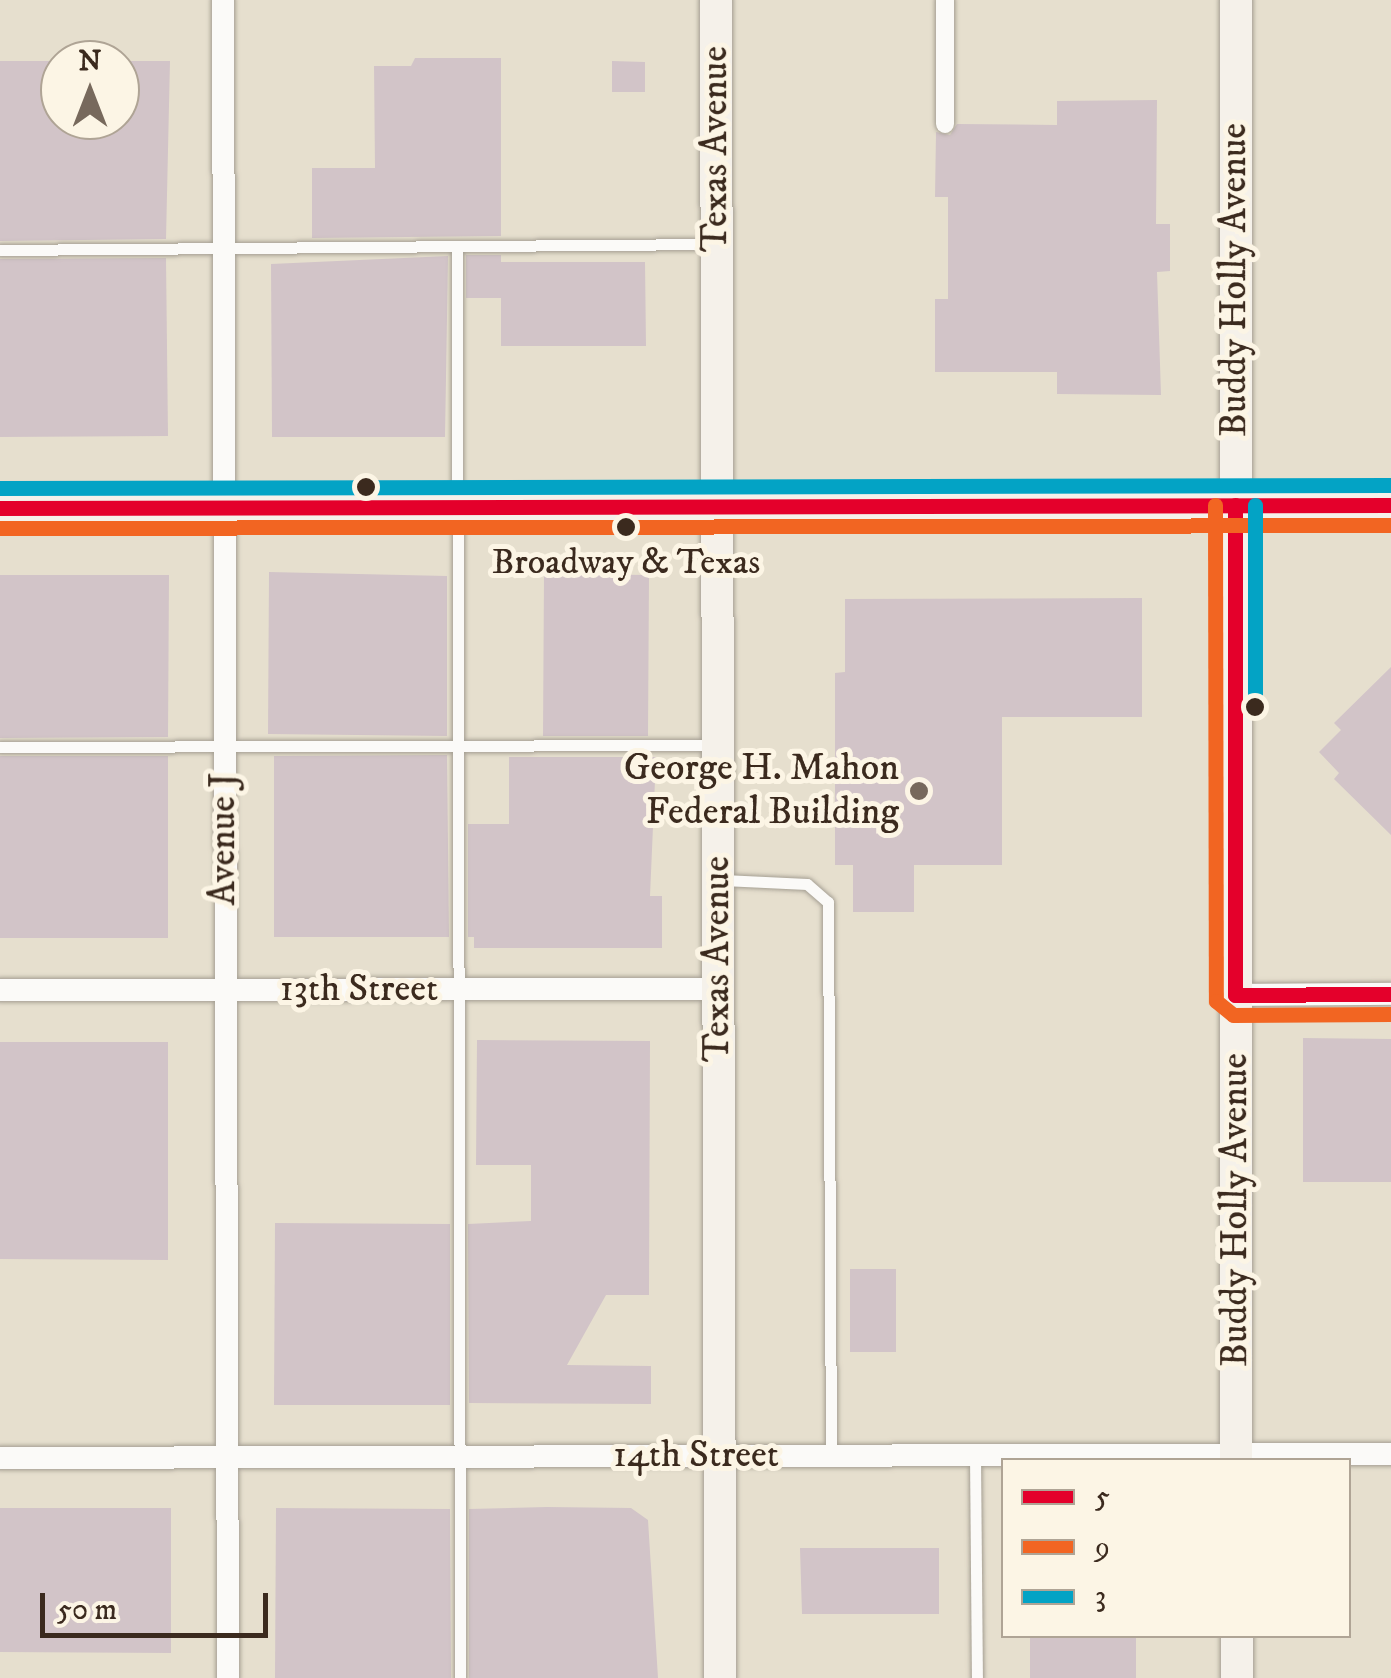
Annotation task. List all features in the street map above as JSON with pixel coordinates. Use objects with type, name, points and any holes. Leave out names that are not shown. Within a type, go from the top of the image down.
[{"type":"main road","name":"Texas Avenue","points":[[716,0],[720,1678]]},
{"type":"main road","name":"Buddy Holly Avenue","points":[[1236,0],[1236,1458]]},
{"type":"main road","points":[[0,508],[1391,504]]},
{"type":"main road","points":[[1237,1638],[1237,1678]]},
{"type":"street","name":"Avenue J","points":[[223,0],[228,1678]]},
{"type":"street","points":[[946,0],[946,124]]},
{"type":"street","name":"13th Street","points":[[0,990],[718,989]]},
{"type":"street","points":[[1235,995],[1391,994]]},
{"type":"street","name":"14th Street","points":[[0,1458],[1236,1458],[1391,1454]]},
{"type":"lane","points":[[0,250],[717,244]]},
{"type":"lane","points":[[457,246],[460,1678]]},
{"type":"lane","points":[[0,747],[718,746]]},
{"type":"lane","points":[[718,880],[807,884],[828,902],[832,1456]]},
{"type":"lane","points":[[975,1456],[977,1678]]},
{"type":"building","points":[[415,58],[501,58],[501,236],[312,238],[312,168],[375,168],[374,66],[411,66]]},
{"type":"building","points":[[0,61],[40,61],[40,140],[140,140],[140,61],[170,61],[166,239],[0,241]]},
{"type":"building","points":[[612,61],[645,62],[645,92],[612,92]]},
{"type":"building","points":[[1157,100],[1156,224],[1170,224],[1170,271],[1157,272],[1161,395],[1057,394],[1057,372],[935,372],[935,299],[948,299],[948,197],[935,197],[936,132],[950,135],[957,124],[1057,125],[1057,101]]},
{"type":"building","points":[[466,255],[501,255],[501,262],[645,262],[646,346],[501,346],[501,298],[466,298]]},
{"type":"building","points":[[448,256],[445,437],[272,437],[271,264]]},
{"type":"building","points":[[166,258],[168,436],[0,437],[0,259]]},
{"type":"building","points":[[269,572],[447,576],[447,736],[268,734]]},
{"type":"building","points":[[544,574],[649,575],[648,736],[543,736]]},
{"type":"building","points":[[0,575],[169,575],[168,737],[0,738]]},
{"type":"building","name":"George H. Mahon Federal Building","points":[[1142,598],[1142,717],[1002,717],[1002,865],[914,865],[914,912],[853,912],[853,865],[835,865],[835,673],[845,672],[845,599]]},
{"type":"building","points":[[1391,667],[1391,835],[1334,779],[1339,773],[1319,752],[1341,730],[1334,723]]},
{"type":"building","points":[[447,755],[449,937],[274,937],[274,756]]},
{"type":"building","points":[[0,756],[168,756],[168,938],[0,938]]},
{"type":"building","points":[[509,757],[656,757],[650,896],[662,896],[662,948],[474,948],[474,937],[468,937],[468,824],[509,824]]},
{"type":"building","points":[[1303,1038],[1391,1039],[1391,1182],[1303,1182]]},
{"type":"building","points":[[477,1040],[650,1041],[649,1295],[606,1295],[567,1365],[651,1366],[651,1404],[469,1403],[468,1224],[531,1221],[531,1165],[476,1165]]},
{"type":"building","points":[[0,1042],[168,1042],[168,1260],[0,1259]]},
{"type":"building","points":[[275,1223],[450,1224],[450,1405],[274,1405]]},
{"type":"building","points":[[850,1269],[896,1269],[896,1352],[850,1352]]},
{"type":"building","points":[[0,1508],[171,1508],[171,1653],[0,1652]]},
{"type":"building","points":[[276,1508],[450,1509],[451,1678],[275,1678]]},
{"type":"building","points":[[631,1508],[648,1520],[658,1678],[469,1678],[469,1509]]},
{"type":"building","points":[[800,1548],[939,1548],[939,1614],[802,1614]]},
{"type":"building","points":[[1030,1638],[1136,1638],[1136,1678],[1030,1678]]},
{"type":"transit line","name":"3","points":[[0,488],[1391,485]]},
{"type":"transit line","name":"9","points":[[1215,505],[1216,1001],[1233,1015],[1391,1014]]},
{"type":"transit line","name":"5","points":[[1235,505],[1235,995],[1391,994]]},
{"type":"transit line","name":"3","points":[[1255,505],[1255,707]]},
{"type":"transit line","name":"5","points":[[0,508],[1391,505]]},
{"type":"transit line","name":"9","points":[[0,528],[1391,525]]},
{"type":"place","name":"Broadway & Texas","points":[[626,527]]},
{"type":"place","name":"George H. Mahon Federal Building","points":[[919,791]]}]
